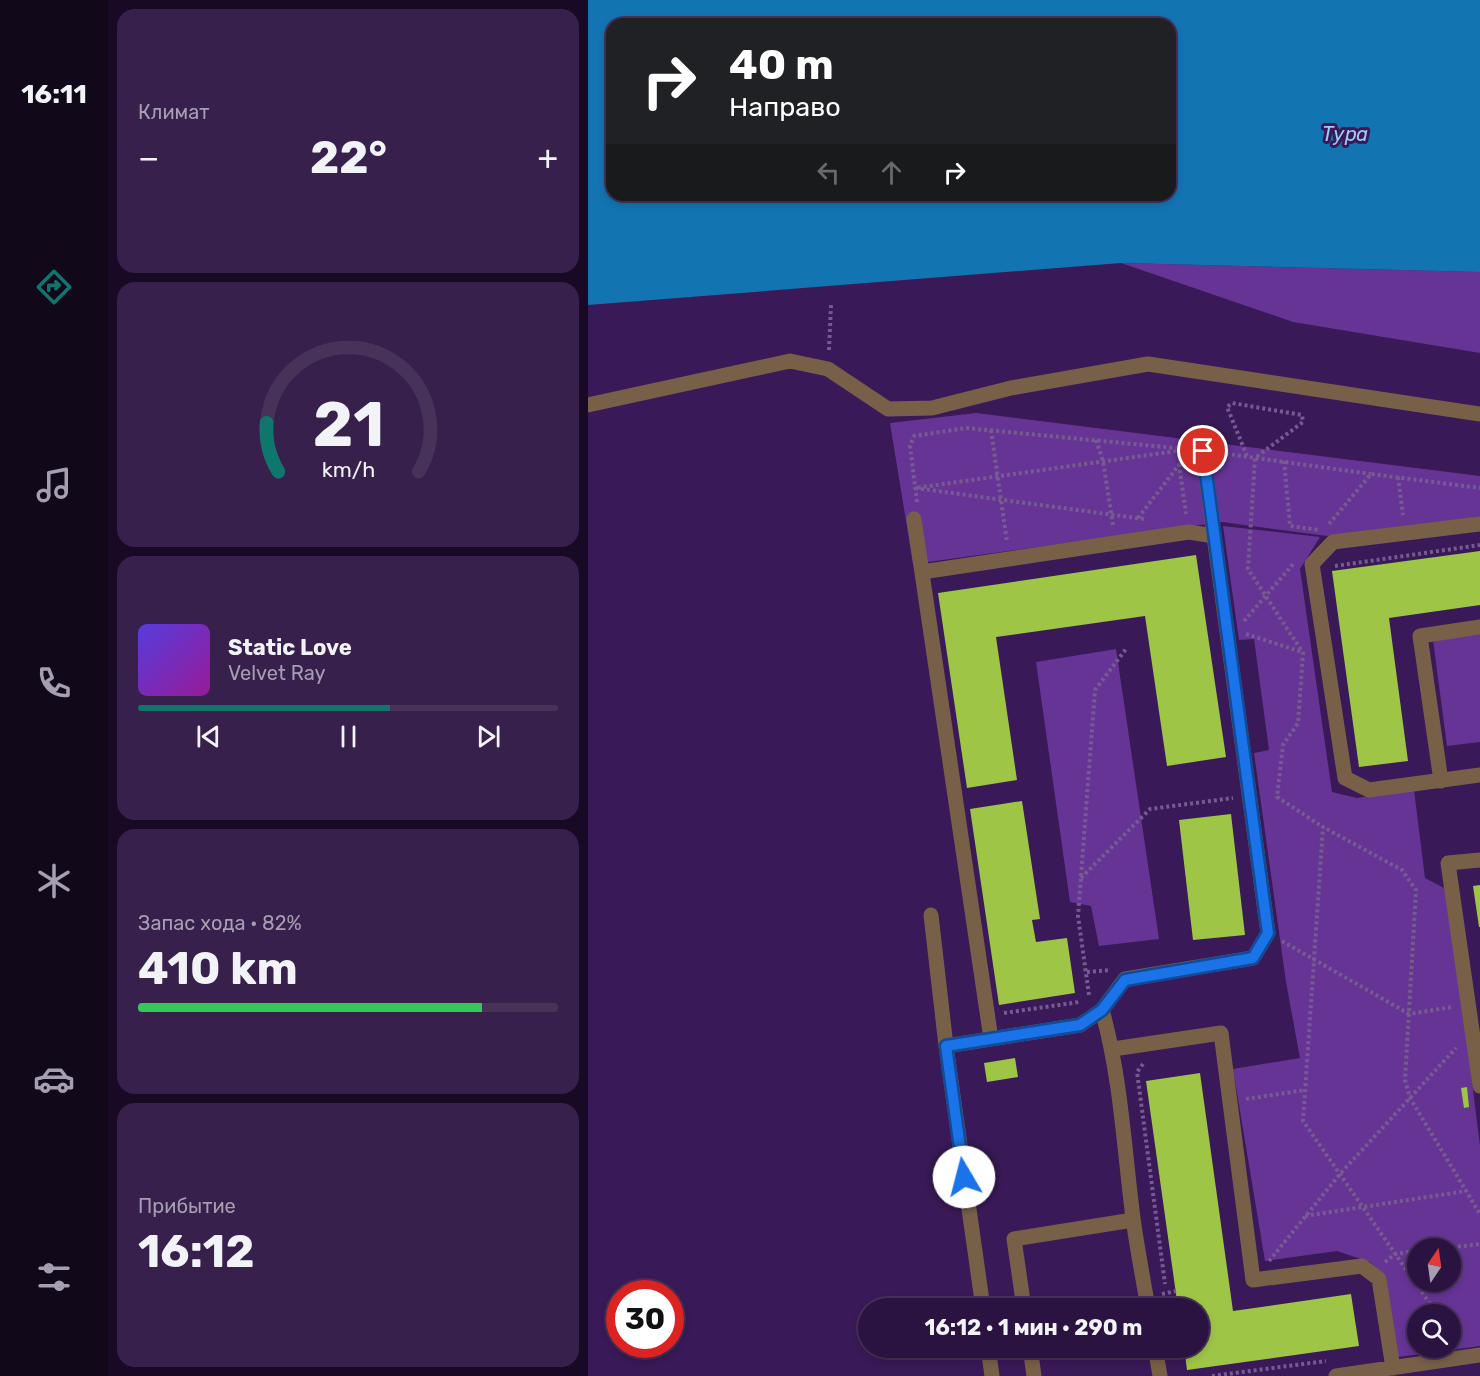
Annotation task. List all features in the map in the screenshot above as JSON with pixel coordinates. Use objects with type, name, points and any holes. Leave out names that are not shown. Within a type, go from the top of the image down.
[{"type":"street","points":[[588,405],[790,361],[828,369],[888,409],[932,408],[1011,388],[1148,364],[1480,414]]},
{"type":"street","points":[[946,1046],[1080,1025],[1102,1010],[1125,980],[1253,958],[1268,933],[1214,536],[1197,450]]},
{"type":"street","points":[[916,515],[922,572],[991,1039]]},
{"type":"street","points":[[1480,524],[1333,542],[1312,564],[1345,778],[1369,790],[1480,775]]},
{"type":"street","points":[[922,572],[1189,532],[1214,536]]},
{"type":"street","points":[[1441,781],[1420,636],[1480,627]]},
{"type":"street","points":[[1480,860],[1448,864],[1480,1086]]},
{"type":"street","points":[[931,915],[946,1046],[981,1298]]},
{"type":"street","points":[[1102,1010],[1113,1049],[1133,1220],[1146,1298]]},
{"type":"street","points":[[1113,1049],[1221,1033],[1253,1280],[1362,1266],[1379,1279],[1393,1368]]},
{"type":"street","points":[[1023,1298],[1014,1239],[1133,1220]]},
{"type":"street","points":[[1336,1376],[1480,1355]]},
{"type":"street","points":[[990,1358],[992,1376]]},
{"type":"street","points":[[1032,1358],[1034,1376]]},
{"type":"street","points":[[1157,1358],[1160,1376]]},
{"type":"path","points":[[828,369],[831,305]]},
{"type":"path","points":[[1247,456],[1227,407],[1232,403],[1302,415],[1302,422],[1256,458],[1248,569],[1303,653],[1298,723],[1283,745],[1277,797],[1323,827],[1402,870],[1416,890],[1405,1080],[1410,1098],[1480,1214]]},
{"type":"path","points":[[916,515],[910,446],[914,436],[966,428],[1197,450],[1371,474]]},
{"type":"path","points":[[991,430],[1008,549]]},
{"type":"path","points":[[1096,440],[1103,461],[1115,534]]},
{"type":"path","points":[[915,488],[1197,450]]},
{"type":"path","points":[[1131,523],[1139,518],[1179,464],[1197,450]]},
{"type":"path","points":[[1284,461],[1290,526],[1323,530]]},
{"type":"path","points":[[1179,464],[1189,532]]},
{"type":"path","points":[[1398,477],[1404,524]]},
{"type":"path","points":[[915,488],[1111,513],[1149,521]]},
{"type":"path","points":[[1326,567],[1480,545]]},
{"type":"path","points":[[1238,632],[1303,653]]},
{"type":"path","points":[[995,1014],[1090,1000],[1078,925],[1079,880],[1095,690],[1126,649]]},
{"type":"path","points":[[1079,880],[1150,809],[1239,796]]},
{"type":"path","points":[[1323,827],[1303,1121],[1430,1304]]},
{"type":"path","points":[[1268,933],[1409,1014],[1460,1005]]},
{"type":"path","points":[[1087,972],[1119,968]]},
{"type":"path","points":[[1253,1280],[1340,1174],[1463,1041]]},
{"type":"path","points":[[1230,1102],[1305,1090]]},
{"type":"path","points":[[1305,1216],[1466,1191]]},
{"type":"path","points":[[1461,1246],[1480,1244]]},
{"type":"shaded area","points":[[1121,263],[1480,272],[1480,353],[1293,322]]},
{"type":"shaded area","points":[[976,413],[1480,476],[1480,517],[1327,536],[1222,522],[913,564],[890,423]]},
{"type":"shaded area","points":[[1223,526],[1320,537],[1300,569],[1332,792],[1357,798],[1414,790],[1425,878],[1448,890],[1480,1146],[1480,1346],[1461,1349],[1461,1304],[1407,1304],[1407,1356],[1398,1357],[1386,1277],[1370,1262],[1337,1251],[1265,1261],[1233,1069],[1300,1058],[1286,982],[1254,753],[1269,750],[1254,639],[1239,640]]},
{"type":"shaded area","points":[[1480,634],[1480,742],[1447,746],[1433,640]]},
{"type":"shaded area","points":[[1116,649],[1159,939],[1099,946],[1091,906],[1070,902],[1036,662]]},
{"type":"water","name":"Тура","points":[[588,0],[1480,0],[1480,272],[1121,263],[588,305]]},
{"type":"building","points":[[1480,551],[1480,605],[1389,618],[1408,761],[1359,767],[1332,571]]},
{"type":"building","points":[[1196,555],[1226,757],[1167,766],[1145,616],[996,637],[1017,780],[967,788],[938,593]]},
{"type":"building","points":[[1022,801],[1040,919],[1032,920],[1036,942],[1067,938],[1075,993],[999,1005],[970,809]]},
{"type":"building","points":[[1231,814],[1245,935],[1193,940],[1179,820]]},
{"type":"building","points":[[1480,885],[1480,927],[1479,927],[1473,886]]},
{"type":"building","points":[[1015,1058],[1018,1077],[987,1082],[984,1063]]},
{"type":"building","points":[[1200,1073],[1233,1311],[1351,1294],[1359,1346],[1187,1370],[1185,1358],[1209,1358],[1209,1298],[1177,1298],[1146,1081]]},
{"type":"building","points":[[1467,1087],[1469,1107],[1464,1108],[1461,1088]]},
{"type":"route","points":[[964,1177],[946,1046],[1080,1025],[1102,1010],[1125,980],[1253,958],[1268,933],[1203,451]]}]
